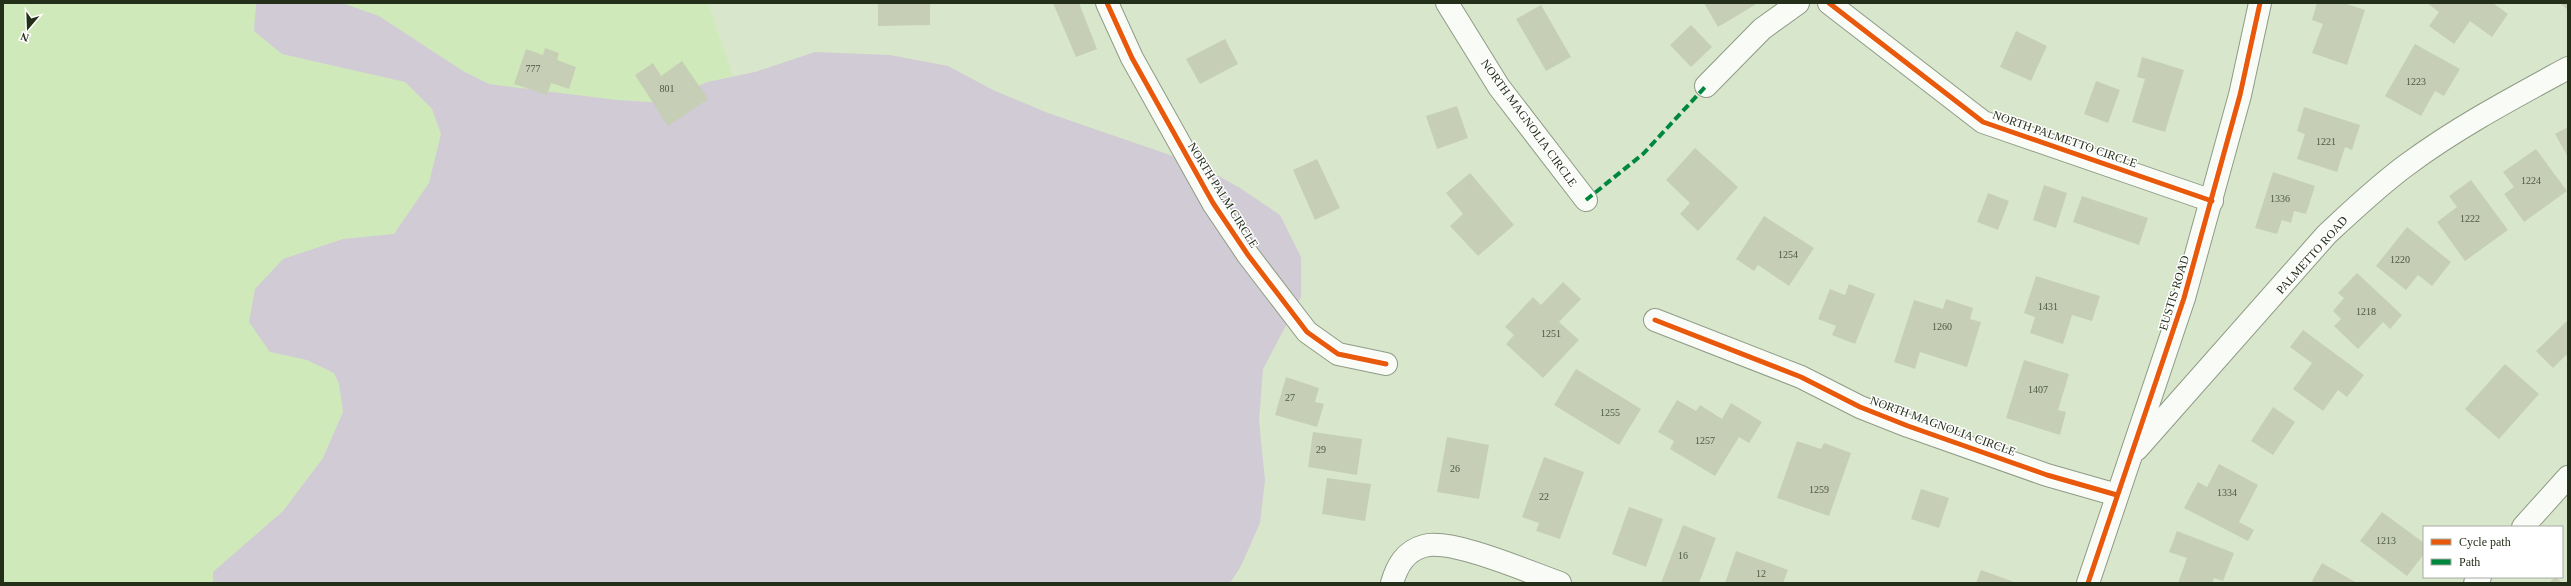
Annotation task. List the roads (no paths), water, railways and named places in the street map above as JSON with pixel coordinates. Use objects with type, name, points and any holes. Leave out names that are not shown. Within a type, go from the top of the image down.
[{"type":"street","name":"NORTH PALM CIRCLE","points":[[1107,3],[1132,58],[1213,203],[1248,255],[1307,332],[1338,354],[1386,364]]},
{"type":"street","name":"NORTH MAGNOLIA CIRCLE","points":[[1447,3],[1499,87],[1586,200]]},
{"type":"street","points":[[1706,86],[1762,29],[1798,3]]},
{"type":"street","name":"NORTH PALMETTO CIRCLE","points":[[1829,3],[1983,122],[2212,201]]},
{"type":"street","name":"EUSTIS ROAD","points":[[2088,583],[2116,495],[2131,456],[2184,298],[2240,95],[2260,3]]},
{"type":"street","name":"PALMETTO ROAD","points":[[2131,456],[2261,312],[2327,234],[2360,203],[2408,164],[2450,135],[2568,68]]},
{"type":"street","name":"NORTH MAGNOLIA CIRCLE","points":[[1655,320],[1801,377],[1860,407],[1908,426],[2047,475],[2116,495]]},
{"type":"street","points":[[2524,526],[2568,477]]},
{"type":"street","points":[[1392,583],[1398,564],[1402,560],[1424,546],[1438,545],[1462,549],[1560,583]]}]
